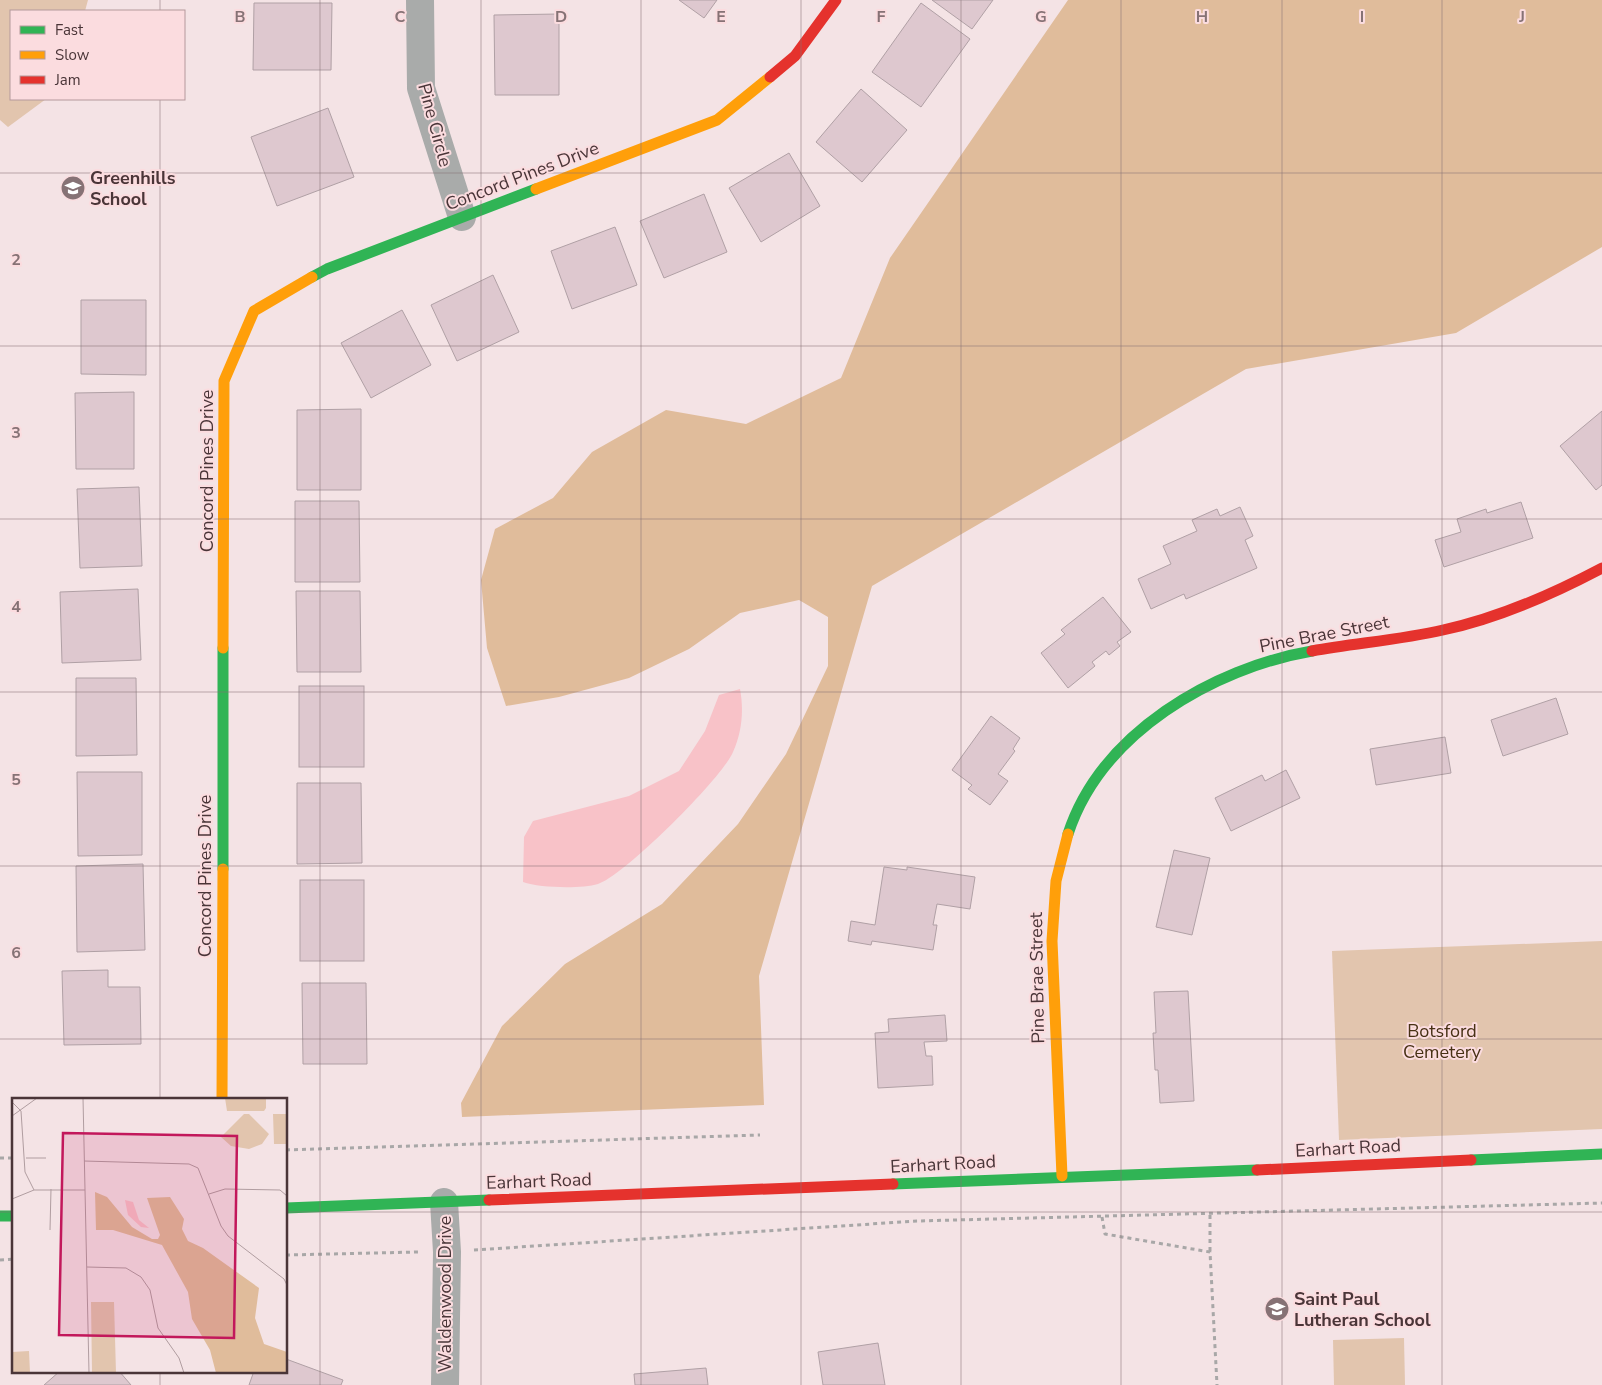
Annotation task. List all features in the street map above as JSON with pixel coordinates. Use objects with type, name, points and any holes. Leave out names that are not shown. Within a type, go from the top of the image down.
[{"type":"street","name":"Pine Circle","points":[[420,0],[421,88],[462,217]]},
{"type":"street","name":"Concord Pines Drive","points":[[222,1098],[224,381],[254,311],[327,269],[717,120],[795,56],[836,0]]},
{"type":"street","name":"Pine Brae Street","points":[[1062,1176],[1051,954],[1059,861],[1072,824],[1095,783],[1127,744],[1158,715],[1193,691],[1236,671],[1282,657],[1445,630],[1486,619],[1531,604],[1602,568]]},
{"type":"street","name":"Earhart Road","points":[[288,1208],[1602,1154]]},
{"type":"street","name":"Waldenwood Drive","points":[[444,1202],[447,1252],[445,1385]]},
{"type":"path","points":[[288,1150],[760,1135]]},
{"type":"path","points":[[288,1255],[447,1252],[917,1221],[1210,1215],[1602,1203]]},
{"type":"path","points":[[1210,1215],[1210,1252],[1217,1385]]},
{"type":"path","points":[[1102,1217],[1105,1234],[1210,1252]]},
{"type":"green space","points":[[0,0],[88,0],[85,10],[10,10],[10,100],[45,100],[8,127],[0,120]]},
{"type":"green space","name":"Botsford Cemetery","points":[[1602,941],[1602,1129],[1339,1140],[1332,951]]},
{"type":"green space","points":[[1404,1338],[1405,1385],[1334,1385],[1333,1340]]},
{"type":"shaded area","points":[[1068,0],[1602,0],[1602,247],[1456,333],[1246,369],[872,586],[759,976],[764,1105],[462,1117],[461,1103],[502,1026],[565,964],[662,904],[738,824],[786,754],[828,666],[828,617],[799,600],[740,613],[689,649],[629,678],[559,697],[506,706],[487,648],[481,580],[495,529],[553,498],[592,452],[666,410],[746,424],[841,378],[890,258]]},
{"type":"shaded area","points":[[740,689],[742,705],[738,737],[733,752],[725,765],[693,803],[629,864],[611,877],[591,886],[540,886],[523,882],[524,837],[533,821],[629,796],[679,771],[705,731],[719,695]]},
{"type":"building","points":[[679,0],[717,0],[704,18]]},
{"type":"building","points":[[932,0],[993,0],[972,29]]},
{"type":"building","points":[[254,3],[332,3],[331,70],[253,70]]},
{"type":"building","points":[[921,3],[970,39],[921,107],[872,72]]},
{"type":"building","points":[[559,14],[559,95],[495,95],[494,15]]},
{"type":"building","points":[[861,89],[907,130],[862,182],[816,142]]},
{"type":"building","points":[[328,108],[354,177],[277,206],[251,137]]},
{"type":"building","points":[[789,153],[820,206],[761,242],[729,188]]},
{"type":"building","points":[[704,194],[727,252],[664,278],[640,221]]},
{"type":"building","points":[[615,227],[637,285],[572,309],[551,251]]},
{"type":"building","points":[[493,275],[519,332],[457,361],[431,305]]},
{"type":"building","points":[[81,300],[146,300],[146,375],[81,374]]},
{"type":"building","points":[[402,310],[431,365],[371,398],[341,343]]},
{"type":"building","points":[[134,392],[134,469],[76,469],[75,393]]},
{"type":"building","points":[[361,409],[361,490],[297,490],[297,410]]},
{"type":"building","points":[[1602,411],[1602,485],[1596,490],[1560,446]]},
{"type":"building","points":[[139,487],[142,566],[80,568],[77,489]]},
{"type":"building","points":[[295,501],[359,501],[360,582],[295,582]]},
{"type":"building","points":[[1521,502],[1533,538],[1444,567],[1435,540],[1461,532],[1457,519],[1486,509],[1487,513]]},
{"type":"building","points":[[1240,507],[1253,536],[1245,540],[1257,568],[1186,599],[1184,594],[1151,609],[1138,579],[1171,564],[1163,546],[1197,531],[1192,520],[1217,509],[1220,516]]},
{"type":"building","points":[[138,589],[141,660],[62,663],[60,592]]},
{"type":"building","points":[[296,591],[360,591],[361,672],[297,672]]},
{"type":"building","points":[[1103,597],[1131,632],[1117,642],[1120,646],[1109,655],[1106,651],[1092,662],[1095,666],[1068,688],[1041,653],[1065,634],[1061,630]]},
{"type":"building","points":[[76,678],[136,678],[137,755],[76,756]]},
{"type":"building","points":[[299,686],[364,686],[364,767],[299,767]]},
{"type":"building","points":[[1556,698],[1568,734],[1503,756],[1491,720]]},
{"type":"building","points":[[991,716],[1020,738],[1013,749],[1015,751],[998,774],[1008,781],[990,805],[968,789],[972,785],[952,770]]},
{"type":"building","points":[[1445,737],[1451,773],[1376,785],[1370,749]]},
{"type":"building","points":[[1286,770],[1300,798],[1231,831],[1215,798],[1262,775],[1265,781]]},
{"type":"building","points":[[77,772],[142,772],[142,855],[78,856]]},
{"type":"building","points":[[297,783],[361,783],[362,863],[297,864]]},
{"type":"building","points":[[1174,850],[1210,858],[1192,935],[1156,927]]},
{"type":"building","points":[[143,864],[145,950],[77,952],[76,866]]},
{"type":"building","points":[[884,867],[907,870],[907,867],[975,877],[970,909],[937,904],[933,925],[937,925],[933,950],[872,941],[871,945],[848,941],[851,921],[875,925]]},
{"type":"building","points":[[300,880],[364,880],[364,961],[300,961]]},
{"type":"building","points":[[108,970],[108,987],[140,987],[141,1044],[64,1045],[62,971]]},
{"type":"building","points":[[302,983],[366,983],[367,1064],[303,1064]]},
{"type":"building","points":[[1188,991],[1194,1101],[1160,1103],[1158,1070],[1155,1070],[1153,1033],[1156,1033],[1154,992]]},
{"type":"building","points":[[945,1015],[947,1041],[924,1042],[926,1056],[932,1056],[933,1085],[878,1088],[875,1033],[889,1032],[888,1019]]},
{"type":"building","points":[[878,1343],[885,1385],[823,1385],[818,1352]]},
{"type":"building","points":[[288,1360],[343,1380],[341,1385],[249,1385],[254,1372],[288,1372]]},
{"type":"building","points":[[706,1368],[708,1385],[635,1385],[634,1374]]},
{"type":"building","points":[[59,1372],[120,1372],[131,1385],[44,1385]]},
{"type":"traffic: fast","points":[[312,277],[327,269],[536,189]]},
{"type":"traffic: fast","points":[[223,648],[223,869]]},
{"type":"traffic: fast","points":[[1068,834],[1084,798],[1106,765],[1134,736],[1165,711],[1200,690],[1237,673],[1274,660],[1312,651]]},
{"type":"traffic: fast","points":[[1471,1160],[1602,1154]]},
{"type":"traffic: fast","points":[[893,1184],[1257,1170]]},
{"type":"traffic: fast","points":[[288,1208],[489,1200]]},
{"type":"traffic: fast","points":[[0,1216],[12,1216]]},
{"type":"traffic: slow","points":[[536,189],[717,120],[770,77]]},
{"type":"traffic: slow","points":[[223,648],[224,381],[254,311],[312,277]]},
{"type":"traffic: slow","points":[[1062,1176],[1052,941],[1056,881],[1068,834]]},
{"type":"traffic: slow","points":[[222,1098],[223,869]]},
{"type":"traffic: jam","points":[[770,77],[795,56],[836,0]]},
{"type":"traffic: jam","points":[[1312,651],[1411,636],[1464,625],[1524,605],[1602,568]]},
{"type":"traffic: jam","points":[[1257,1170],[1471,1160]]},
{"type":"traffic: jam","points":[[489,1200],[893,1184]]},
{"type":"place","name":"Greenhills School","points":[[73,188]]},
{"type":"place","name":"Saint Paul Lutheran School","points":[[1277,1309]]}]
